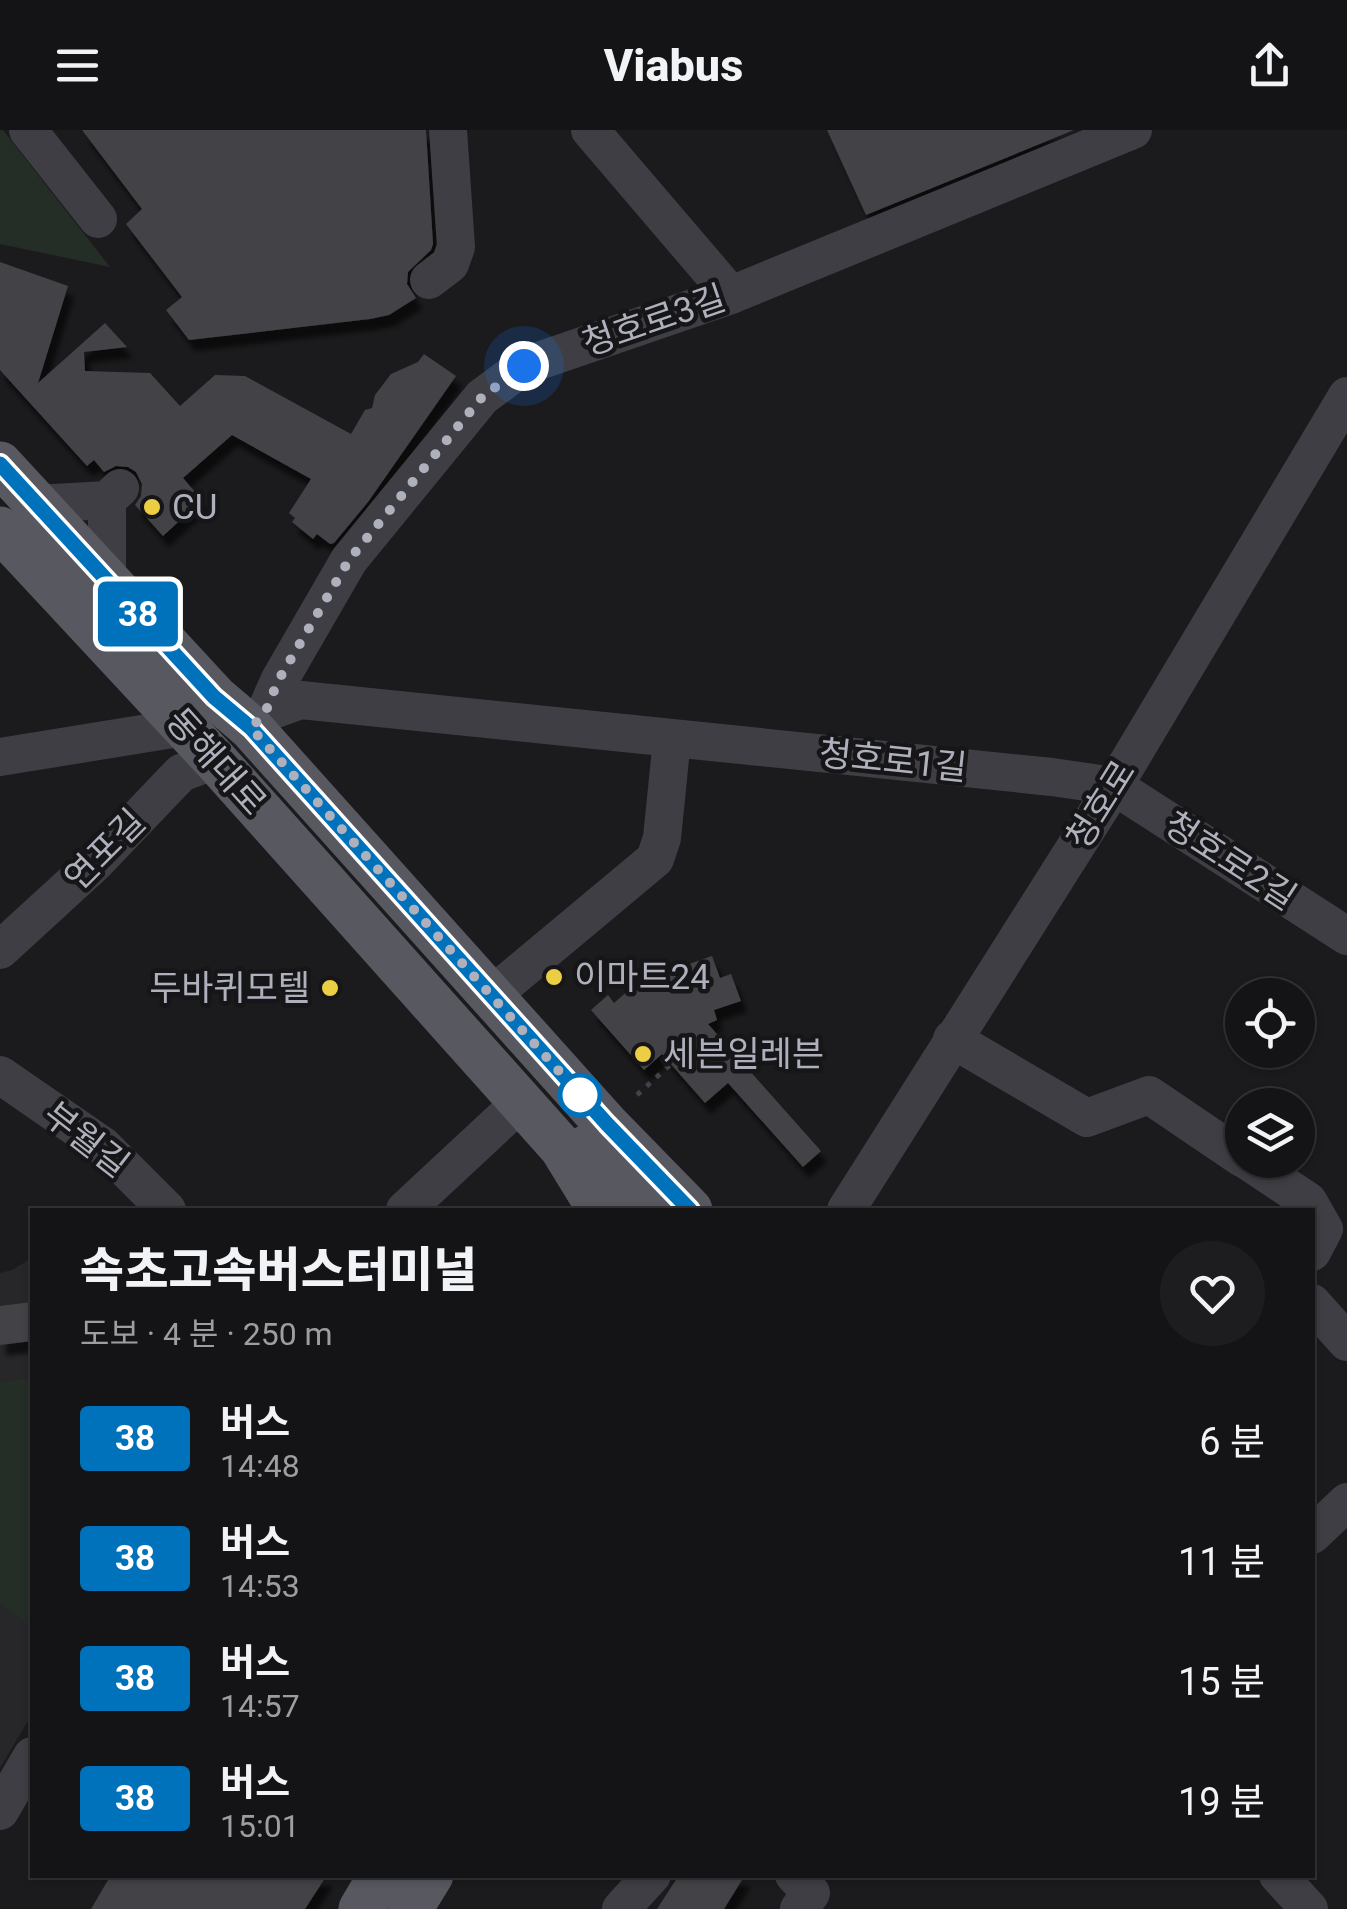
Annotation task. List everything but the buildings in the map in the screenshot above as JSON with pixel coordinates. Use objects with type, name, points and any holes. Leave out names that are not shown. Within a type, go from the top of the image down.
[{"type":"main road","name":"동해대로","points":[[0,464],[214,697],[258,721],[491,996],[688,1208]]},
{"type":"main road","name":"동해대로","points":[[0,529],[200,744],[562,1148],[599,1208]]},
{"type":"main road","points":[[200,744],[258,721]]},
{"type":"main road","name":"동해대로","points":[[429,999],[498,1051],[642,1208]]},
{"type":"main road","points":[[380,1889],[419,1878]]},
{"type":"street","points":[[28,130],[98,219]]},
{"type":"street","points":[[429,280],[450,264],[456,247],[448,130]]},
{"type":"street","points":[[590,130],[730,295]]},
{"type":"street","name":"청호로3길","points":[[258,721],[349,560],[482,397],[524,366],[730,295],[1133,130]]},
{"type":"street","name":"청호로","points":[[847,1208],[1114,786],[1347,396]]},
{"type":"street","points":[[36,504],[114,494],[107,581]]},
{"type":"street","name":"청호로1길","points":[[258,721],[301,700],[1114,786]]},
{"type":"street","points":[[491,996],[654,859],[662,838],[672,739]]},
{"type":"street","points":[[0,757],[200,744]]},
{"type":"street","name":"연포길","points":[[0,950],[96,862],[180,773],[200,744]]},
{"type":"street","name":"청호로2길","points":[[1114,786],[1347,936]]},
{"type":"street","points":[[952,1039],[1087,1118],[1149,1096],[1225,1146]]},
{"type":"street","name":"부월길","points":[[0,1075],[103,1146],[165,1208]]},
{"type":"street","points":[[407,1208],[520,1102]]},
{"type":"street","points":[[1273,1178],[1308,1201],[1312,1208]]},
{"type":"street","points":[[1315,1213],[1324,1229],[1315,1246]]},
{"type":"street","points":[[1315,1306],[1347,1342]]},
{"type":"street","points":[[1315,1532],[1347,1502]]},
{"type":"street","points":[[0,1811],[30,1759]]},
{"type":"street","points":[[621,1909],[649,1878]]},
{"type":"street","points":[[797,1878],[811,1894],[799,1909]]},
{"type":"street","points":[[1281,1878],[1309,1909]]},
{"type":"path","points":[[637,1095],[670,1064]]},
{"type":"shaded area","points":[[3,130],[110,267],[0,244]]},
{"type":"shaded area","points":[[30,1259],[30,1717],[0,1768],[0,1273]]},
{"type":"shaded area","points":[[30,1378],[30,1625],[0,1605],[0,1382]]},
{"type":"bus line","name":"38","points":[[0,464],[214,697],[251,728],[607,1124],[688,1208]]},
{"type":"place","name":"CU","points":[[152,507]]},
{"type":"place","name":"이마트24","points":[[554,977]]},
{"type":"place","name":"두바퀴모텔","points":[[330,988]]},
{"type":"place","name":"세븐일레븐","points":[[643,1054]]},
{"type":"route","points":[[524,366],[482,397],[349,560],[278,681],[265,713],[251,728],[584,1099],[580,1095]]}]
